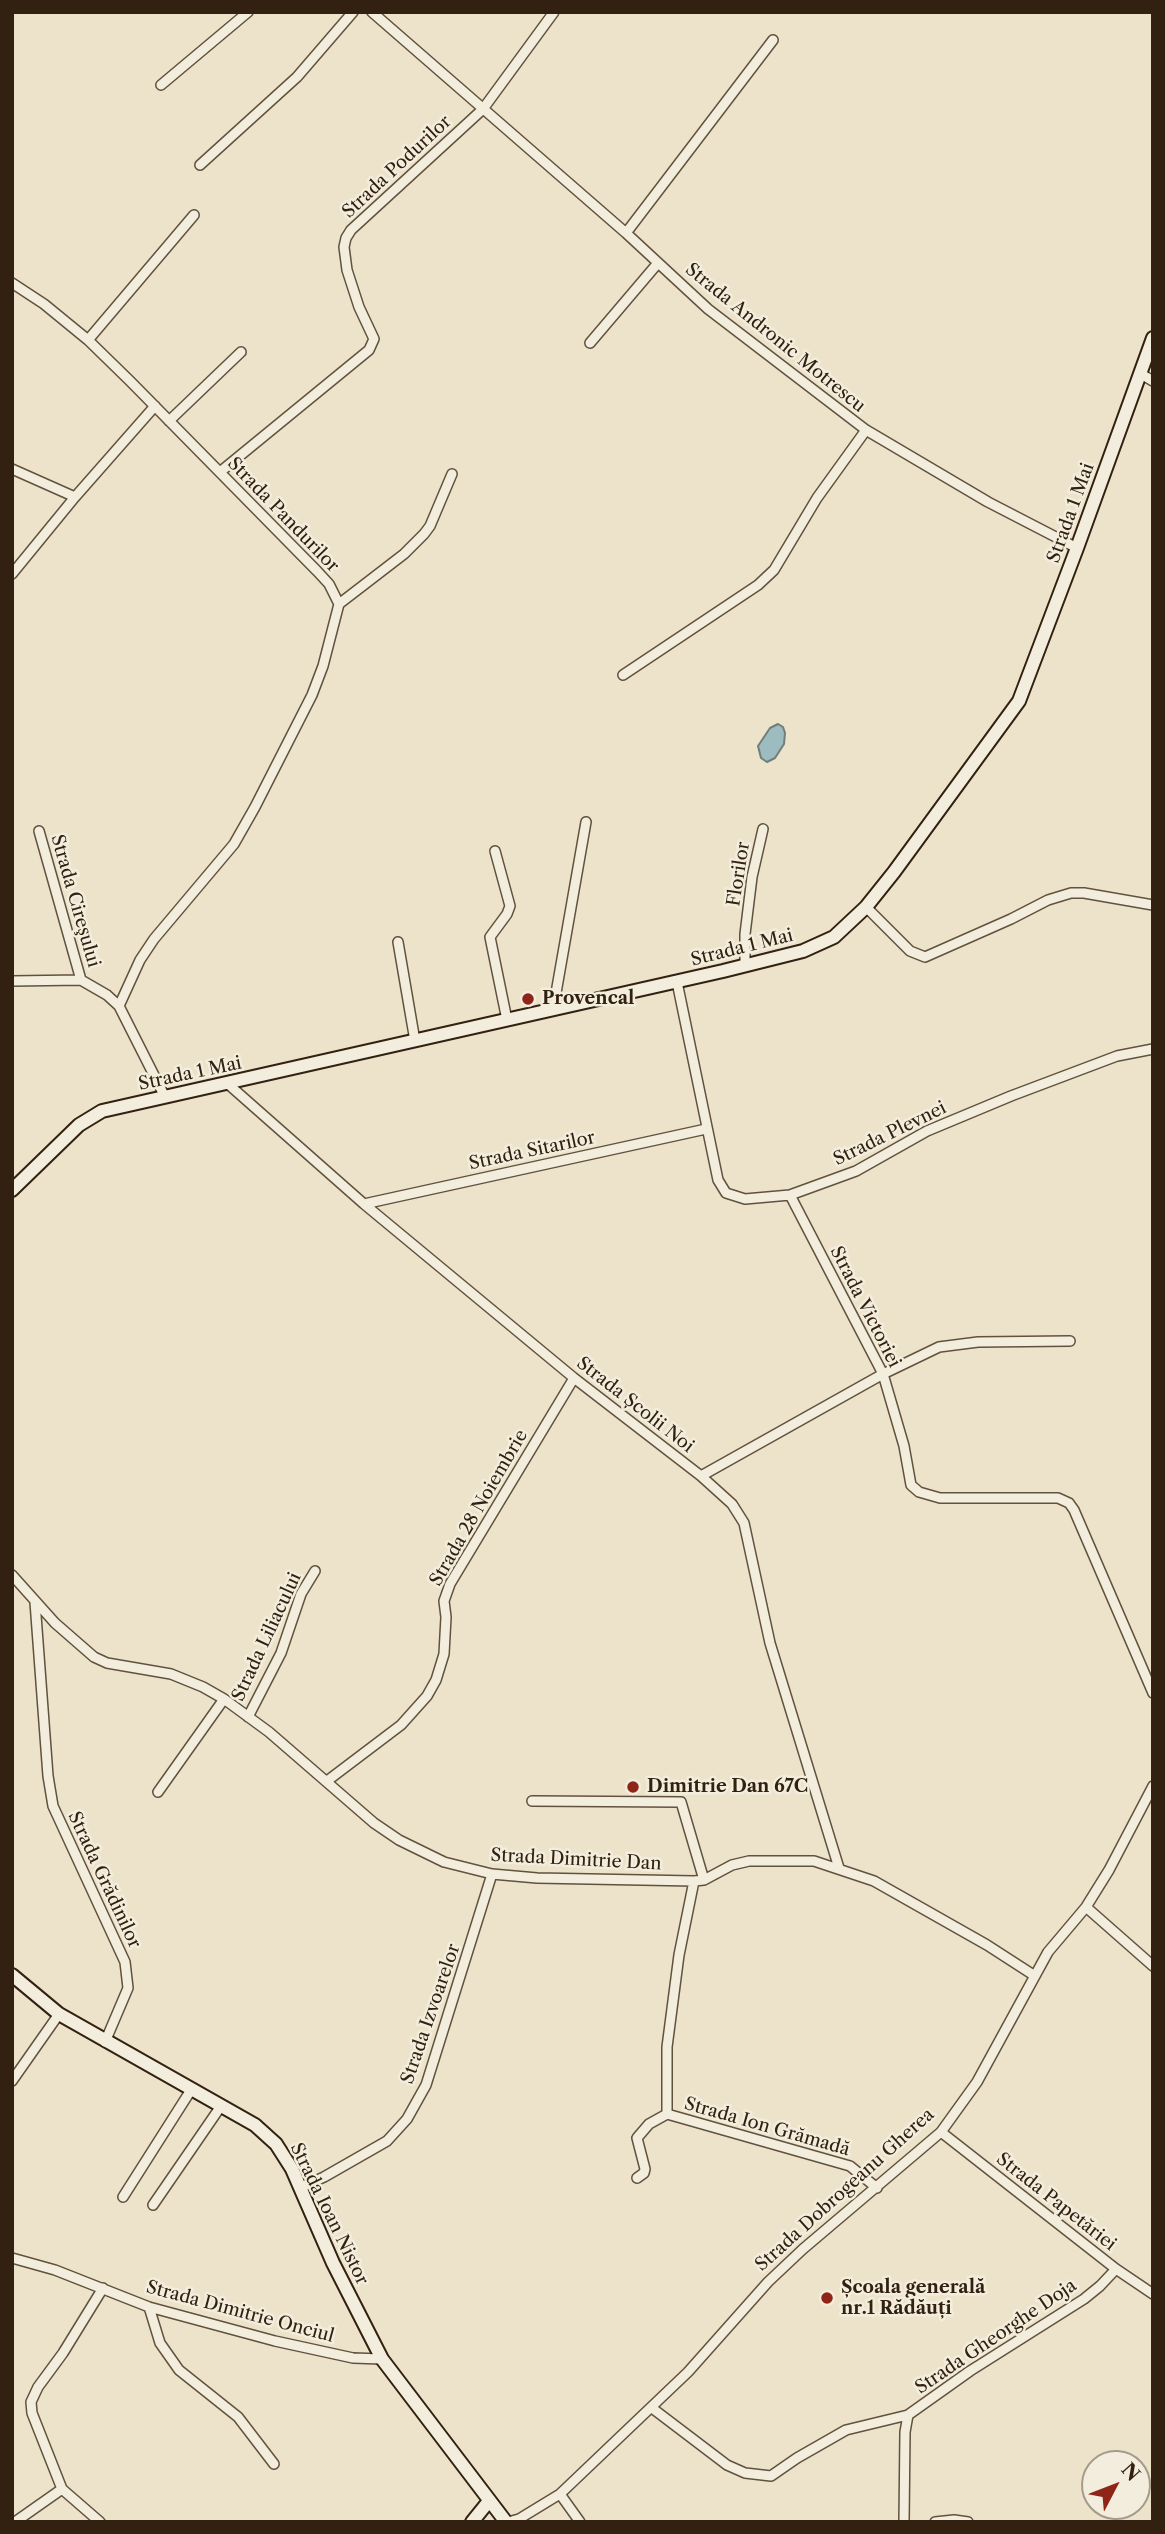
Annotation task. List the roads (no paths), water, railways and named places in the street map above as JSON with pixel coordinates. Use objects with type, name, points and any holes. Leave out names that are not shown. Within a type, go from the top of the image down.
[{"type":"main road","name":"Strada 1 Mai","points":[[12,1190],[90,1117],[102,1111],[677,982],[803,951],[834,937],[866,907],[894,872],[1019,701],[1077,548],[1147,377],[1153,338]]},
{"type":"main road","name":"Strada Ioan Nistor","points":[[12,1975],[59,2014],[255,2125],[276,2144],[292,2169],[360,2320],[382,2359],[507,2522]]},
{"type":"main road","points":[[472,2522],[489,2501]]},
{"type":"street","points":[[161,85],[248,12]]},
{"type":"street","points":[[200,164],[297,77],[353,12]]},
{"type":"street","name":"Strada Andronic Motrescu","points":[[372,12],[626,233],[708,309],[866,430],[988,502],[1077,548]]},
{"type":"street","points":[[483,109],[554,12]]},
{"type":"street","points":[[626,233],[773,40]]},
{"type":"street","name":"Strada Podurilor","points":[[220,472],[369,350],[374,339],[359,307],[347,270],[344,247],[346,238],[351,230],[483,109]]},
{"type":"street","points":[[88,340],[194,215]]},
{"type":"street","points":[[590,343],[658,263]]},
{"type":"street","name":"Strada Pandurilor","points":[[12,283],[44,304],[88,340],[317,571],[329,584],[339,604]]},
{"type":"street","points":[[169,421],[241,352]]},
{"type":"street","points":[[12,574],[75,497],[155,407]]},
{"type":"street","points":[[623,675],[758,585],[774,570],[817,498],[866,430]]},
{"type":"street","points":[[12,469],[75,497]]},
{"type":"street","points":[[119,1006],[140,960],[154,939],[234,844],[255,807],[312,695],[323,666],[339,604],[404,554],[424,534],[452,474]]},
{"type":"street","points":[[554,1010],[586,822]]},
{"type":"street","name":"Florilor","points":[[745,965],[745,934],[752,877],[762,829]]},
{"type":"street","name":"Strada Cireşului","points":[[39,831],[80,980]]},
{"type":"street","points":[[495,851],[510,905],[507,914],[490,937],[507,1020]]},
{"type":"street","points":[[866,907],[910,951],[925,957],[1071,892],[1153,905]]},
{"type":"street","points":[[398,942],[415,1041]]},
{"type":"street","points":[[12,981],[80,980],[107,996],[119,1006],[165,1097]]},
{"type":"street","name":"Strada Plevnei","points":[[677,982],[718,1180],[726,1193],[755,1200],[790,1195],[856,1171],[927,1131],[1117,1056],[1153,1049]]},
{"type":"street","name":"Strada Școlii Noi","points":[[228,1084],[364,1203],[574,1378],[701,1476],[732,1504],[744,1523],[770,1643],[839,1868]]},
{"type":"street","name":"Strada Sitarilor","points":[[364,1203],[706,1129]]},
{"type":"street","name":"Strada Victoriei","points":[[790,1195],[883,1374],[904,1446],[911,1485],[919,1492],[940,1498],[1058,1498],[1069,1503],[1153,1693]]},
{"type":"street","points":[[701,1476],[883,1374],[939,1347],[978,1342],[1070,1341]]},
{"type":"street","name":"Strada 28 Noiembrie","points":[[327,1782],[393,1732],[427,1696],[436,1680],[444,1654],[444,1601],[450,1584],[574,1378]]},
{"type":"street","name":"Strada Liliacului","points":[[248,1717],[281,1653],[301,1594],[316,1571]]},
{"type":"street","name":"Strada Dimitrie Dan","points":[[12,1575],[35,1602],[94,1657],[107,1663],[172,1674],[224,1699],[374,1823],[422,1853],[444,1862],[492,1874],[537,1878],[699,1880],[732,1866],[764,1860],[814,1861],[874,1881],[987,1945],[1035,1976]]},
{"type":"street","name":"Strada Grădinilor","points":[[35,1602],[48,1776],[53,1806],[125,1962],[128,1988],[105,2042]]},
{"type":"street","points":[[158,1792],[224,1699]]},
{"type":"street","name":"Strada Dobrogeanu Gherea","points":[[507,2522],[519,2519],[560,2494],[652,2409],[768,2282],[940,2132],[977,2082],[1048,1952],[1086,1907],[1109,1870],[1153,1786]]},
{"type":"street","points":[[532,1801],[681,1802],[699,1880]]},
{"type":"street","name":"Strada Izvoarelor","points":[[300,2188],[387,2141],[407,2119],[426,2085],[492,1874]]},
{"type":"street","name":"Strada Ion Grămadă","points":[[699,1880],[680,1955],[667,2047],[667,2114],[850,2166],[877,2188]]},
{"type":"street","points":[[1086,1907],[1153,1966]]},
{"type":"street","points":[[12,2081],[59,2014]]},
{"type":"street","points":[[123,2196],[191,2090]]},
{"type":"street","points":[[153,2205],[221,2106]]},
{"type":"street","points":[[637,2178],[645,2169],[636,2137],[649,2124],[667,2114]]},
{"type":"street","name":"Strada Papetăriei","points":[[940,2132],[1116,2269],[1153,2294]]},
{"type":"street","name":"Strada Dimitrie Onciul","points":[[12,2258],[103,2287],[149,2307],[298,2346],[353,2358],[382,2359]]},
{"type":"street","name":"Strada Gheorghe Doja","points":[[904,2522],[905,2432],[908,2415],[970,2371],[1084,2299],[1116,2269]]},
{"type":"street","points":[[100,2522],[62,2489],[32,2413],[31,2402],[103,2287]]},
{"type":"street","points":[[149,2307],[160,2343],[179,2370],[238,2417],[274,2464]]},
{"type":"street","points":[[652,2409],[727,2465],[745,2473],[771,2476],[846,2430],[908,2415]]},
{"type":"street","points":[[15,2522],[62,2489]]},
{"type":"street","points":[[560,2494],[580,2522]]},
{"type":"street","points":[[935,2522],[968,2522]]},
{"type":"water","points":[[778,724],[783,727],[785,733],[784,744],[775,758],[767,762],[761,758],[758,746],[770,728]]},
{"type":"place","name":"Provencal","points":[[528,999]]},
{"type":"place","name":"Dimitrie Dan 67C","points":[[633,1787]]},
{"type":"place","name":"Școala generală nr.1 Rădăuți","points":[[827,2298]]}]
